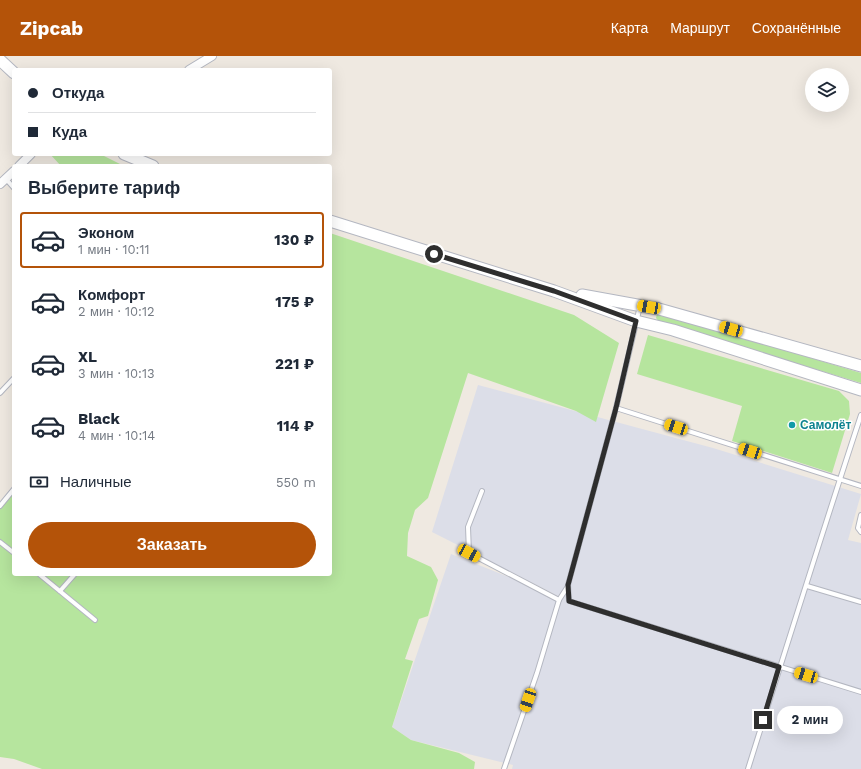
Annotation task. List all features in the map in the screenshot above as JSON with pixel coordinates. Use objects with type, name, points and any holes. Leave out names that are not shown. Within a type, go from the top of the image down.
[{"type":"street","points":[[192,68],[212,56]]},
{"type":"street","points":[[0,60],[12,71]]},
{"type":"street","points":[[21,164],[29,156]]},
{"type":"street","points":[[129,156],[148,164]]},
{"type":"street","points":[[3,181],[12,173]]},
{"type":"street","points":[[332,223],[554,291],[636,321],[673,330],[861,390]]},
{"type":"street","points":[[554,291],[659,309],[861,366]]},
{"type":"lane","points":[[3,181],[12,187]]},
{"type":"lane","points":[[504,769],[537,673],[559,600],[568,585],[616,408],[640,306]]},
{"type":"lane","points":[[0,393],[12,380]]},
{"type":"lane","points":[[616,408],[861,486]]},
{"type":"lane","points":[[748,769],[779,667],[807,586],[861,415]]},
{"type":"lane","points":[[0,506],[12,491]]},
{"type":"lane","points":[[482,491],[468,527],[469,553],[559,600]]},
{"type":"lane","points":[[861,515],[858,528],[861,532]]},
{"type":"lane","points":[[0,542],[12,551]]},
{"type":"lane","points":[[41,576],[95,620]]},
{"type":"lane","points":[[60,591],[73,576]]},
{"type":"lane","points":[[568,585],[569,601],[861,692]]},
{"type":"lane","points":[[807,586],[861,602]]},
{"type":"shaded area","points":[[478,385],[713,448],[861,494],[848,540],[861,543],[861,769],[512,769],[513,765],[411,740],[392,727],[451,554],[562,598],[432,532]]},
{"type":"green space","points":[[52,156],[104,156],[120,164],[59,164]]},
{"type":"green space","points":[[332,234],[574,315],[619,343],[596,422],[576,411],[468,373],[428,498],[415,510],[408,533],[407,556],[431,567],[438,580],[428,616],[419,619],[405,659],[413,661],[392,727],[411,740],[459,753],[475,762],[474,769],[42,769],[14,759],[0,757],[0,509],[12,495],[12,576],[332,576]]},
{"type":"green space","points":[[662,313],[861,373],[861,383],[659,322],[656,318],[657,314]]},
{"type":"green space","points":[[648,335],[839,391],[849,401],[850,414],[832,473],[732,441],[742,406],[637,374]]},
{"type":"place","name":"Самолёт","points":[[792,425]]},
{"type":"route","points":[[434,254],[554,291],[636,321],[616,408],[568,585],[569,601],[779,667],[763,720]]}]
